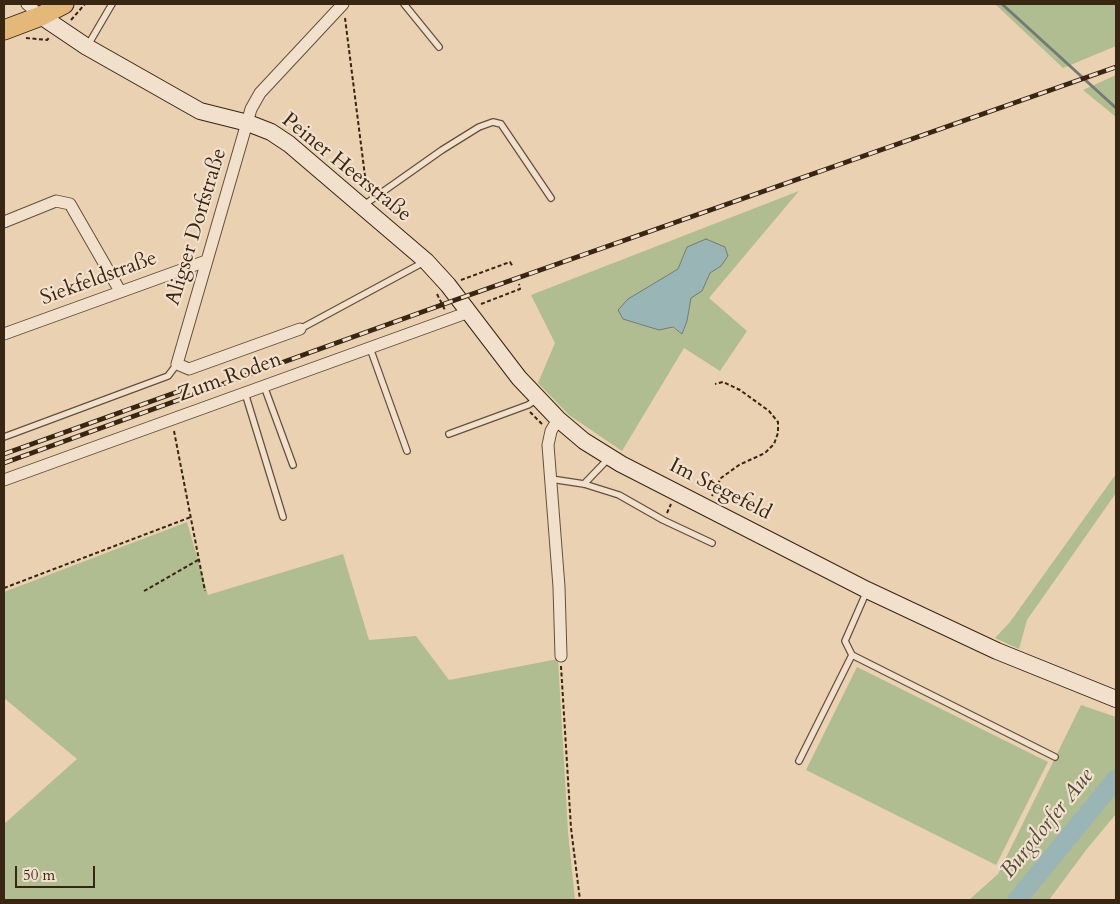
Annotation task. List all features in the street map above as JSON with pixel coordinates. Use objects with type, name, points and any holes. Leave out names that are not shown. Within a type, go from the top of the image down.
[{"type":"main road","points":[[4,30],[41,16],[64,4]]},
{"type":"street","name":"Peiner Heerstraße","points":[[26,4],[87,47],[200,111],[248,123],[271,132],[289,144],[365,204],[426,261],[448,284],[505,361],[558,419]]},
{"type":"street","name":"Aligser Dorfstraße","points":[[177,364],[252,109],[260,93],[343,8]]},
{"type":"street","points":[[4,222],[56,201],[70,204],[120,291]]},
{"type":"street","name":"Siekfeldstraße","points":[[4,334],[206,261]]},
{"type":"street","name":"Zum Roden","points":[[4,480],[469,312]]},
{"type":"street","points":[[177,364],[189,369],[300,329]]},
{"type":"street","points":[[558,419],[551,431],[548,445],[559,587],[561,656]]},
{"type":"street","name":"Im Stegefeld","points":[[558,419],[584,441],[610,457],[868,590],[997,652],[1116,699]]},
{"type":"lane","points":[[87,47],[112,4]]},
{"type":"lane","points":[[404,4],[440,47]]},
{"type":"lane","points":[[365,204],[442,150],[479,127],[493,122],[501,124],[551,198]]},
{"type":"lane","points":[[300,329],[426,261]]},
{"type":"lane","points":[[370,348],[407,450]]},
{"type":"lane","points":[[4,437],[168,376],[177,364]]},
{"type":"lane","points":[[264,386],[293,465]]},
{"type":"lane","points":[[245,393],[283,516]]},
{"type":"lane","points":[[449,434],[528,405],[538,398]]},
{"type":"lane","points":[[584,484],[610,457]]},
{"type":"lane","points":[[550,479],[584,484],[619,495],[663,520],[712,543]]},
{"type":"lane","points":[[868,590],[844,641],[852,656],[1055,757]]},
{"type":"lane","points":[[799,761],[852,656]]},
{"type":"path","points":[[21,38],[47,40],[78,14],[85,4]]},
{"type":"path","points":[[343,8],[365,204]]},
{"type":"path","points":[[448,284],[510,262],[513,267]]},
{"type":"path","points":[[469,312],[477,306],[520,289],[519,284]]},
{"type":"path","points":[[706,507],[721,478],[739,465],[765,453],[774,444],[778,433],[778,422],[769,410],[740,390],[723,382],[715,384]]},
{"type":"path","points":[[171,420],[205,591]]},
{"type":"path","points":[[4,588],[191,517]]},
{"type":"path","points":[[144,592],[200,559]]},
{"type":"path","points":[[561,656],[571,828],[580,900]]},
{"type":"green space","points":[[995,4],[1116,4],[1116,46],[1063,68]]},
{"type":"green space","points":[[1116,75],[1116,117],[1083,90]]},
{"type":"green space","points":[[799,191],[709,298],[747,331],[720,371],[684,348],[622,451],[569,415],[538,383],[555,343],[531,295]],"holes":[[[687,247],[721,266],[710,273],[702,291],[691,298],[687,321],[682,334],[628,299],[678,269]]]},
{"type":"green space","points":[[1116,474],[1116,493],[1027,620],[1019,649],[995,638],[1010,622]]},
{"type":"green space","points":[[187,522],[208,595],[343,554],[369,640],[416,636],[449,680],[558,659],[568,832],[575,900],[4,900],[4,824],[77,759],[4,698],[4,592]]},
{"type":"green space","points":[[857,667],[1048,762],[996,865],[806,770]]},
{"type":"green space","points":[[1081,705],[1116,717],[1116,772],[1016,896],[1011,900],[969,900],[998,874]]},
{"type":"green space","points":[[1116,787],[1116,814],[1086,850],[1049,900],[1022,900]]},
{"type":"water","points":[[706,239],[725,247],[728,256],[721,266],[710,273],[702,291],[691,298],[687,321],[682,334],[673,327],[659,330],[623,319],[618,310],[628,299],[678,269],[687,247]]},
{"type":"waterway","points":[[1002,4],[1116,108]]},
{"type":"waterway","name":"Burgdorfer Aue","points":[[1017,900],[1116,779]]},
{"type":"railway","points":[[4,463],[458,299],[1116,67]]},
{"type":"railway","points":[[4,454],[180,391]]}]
